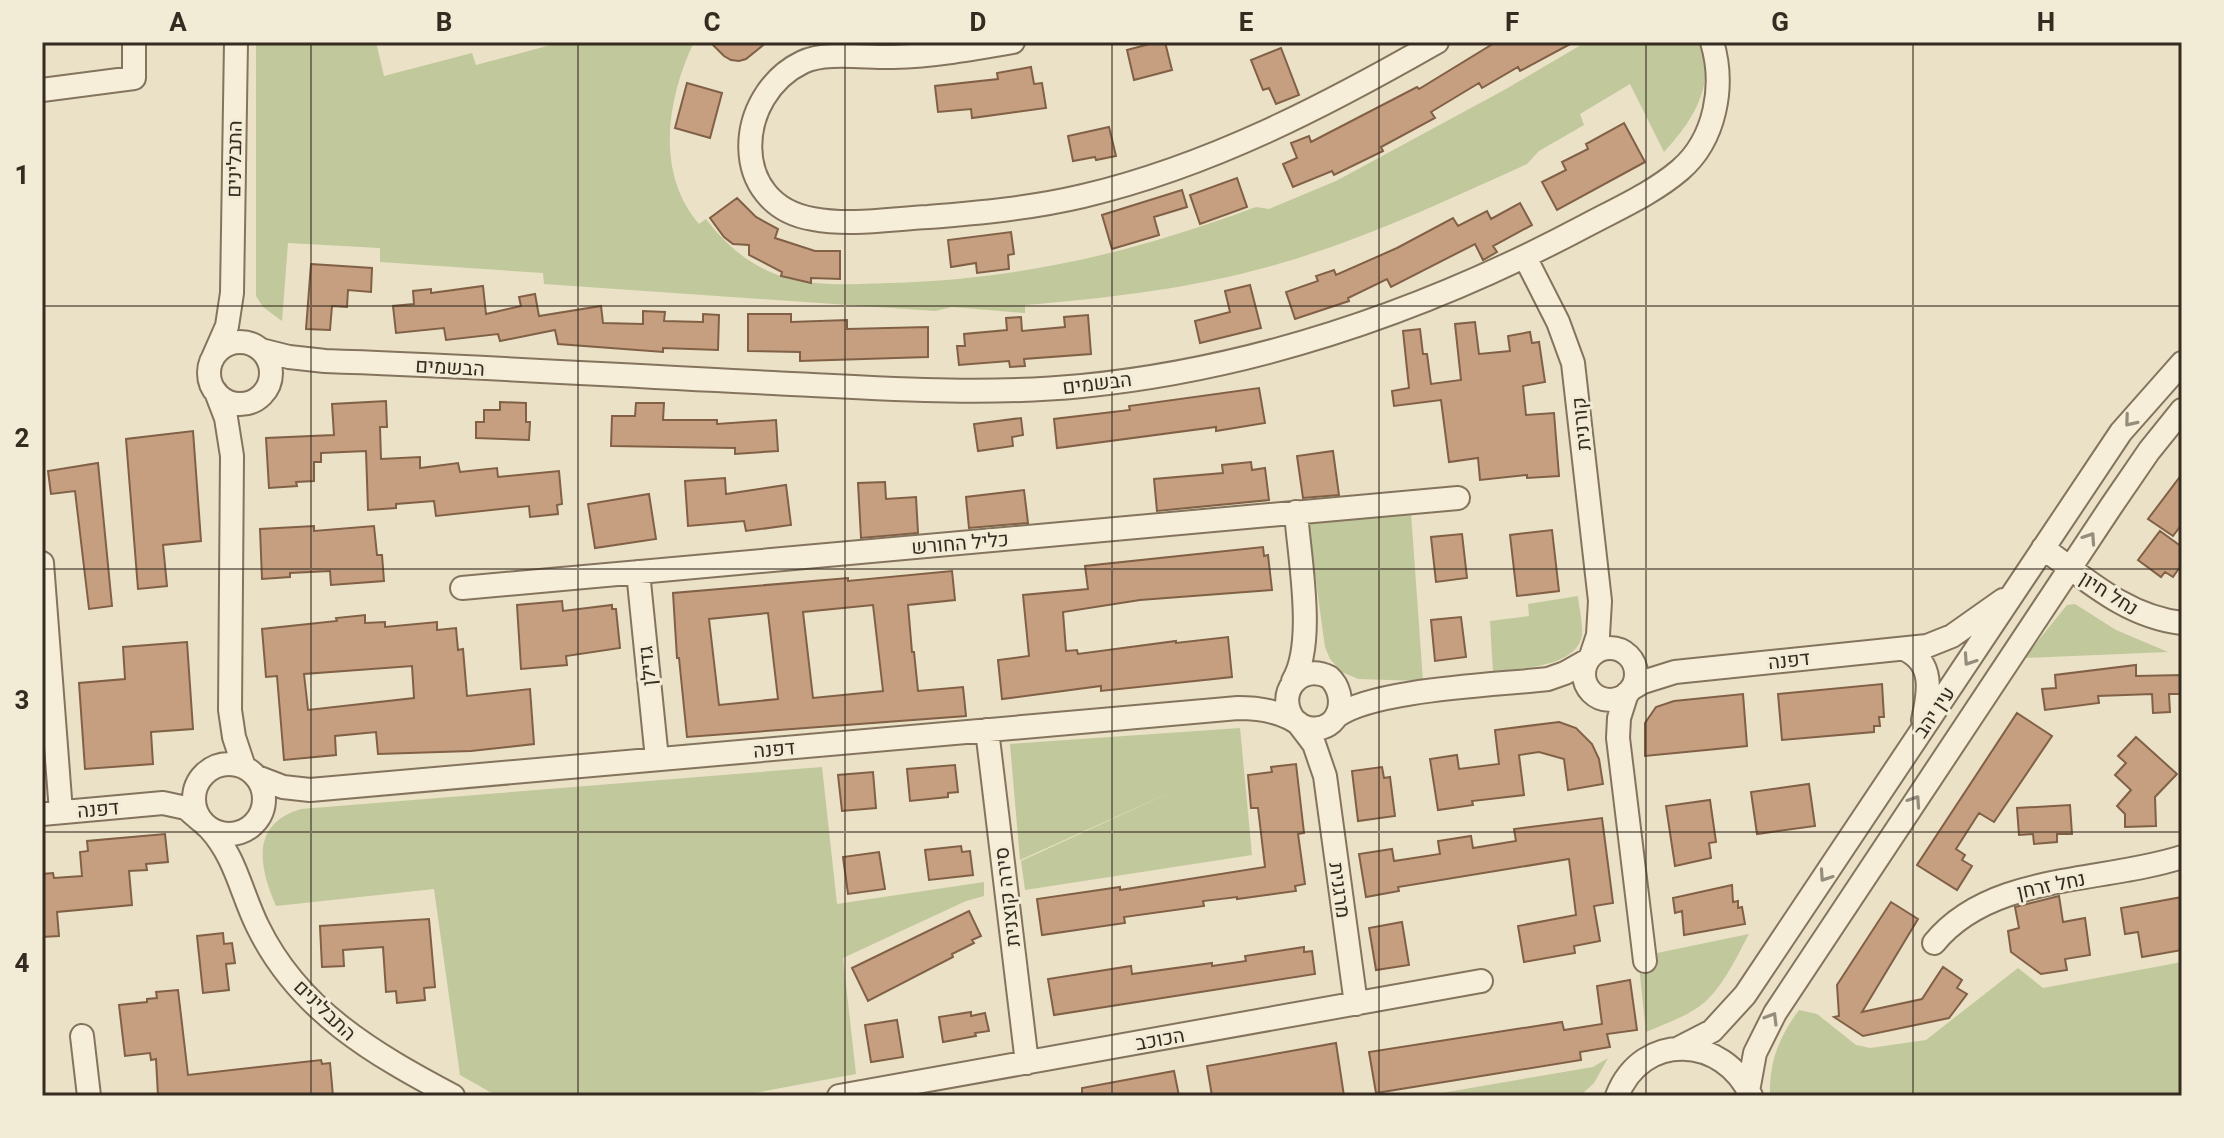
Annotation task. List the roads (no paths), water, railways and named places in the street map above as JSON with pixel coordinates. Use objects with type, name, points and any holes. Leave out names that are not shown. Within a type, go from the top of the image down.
[{"type":"street","points":[[42,90],[134,78],[134,42]]},
{"type":"street","name":"התבלינים","points":[[212,360],[227,326],[232,276],[236,42]]},
{"type":"street","points":[[1013,42],[808,59],[784,71],[767,90],[755,114],[749,139],[752,165],[762,189],[782,207],[811,219],[851,222],[1024,208],[1082,196],[1138,182],[1243,143],[1343,94],[1437,42]]},
{"type":"street","name":"הבשמים","points":[[259,349],[303,360],[925,391],[1082,386],[1219,364],[1319,338],[1433,299],[1525,257],[1645,194],[1683,168],[1706,135],[1718,99],[1718,62],[1712,42]]},
{"type":"street","name":"קורנית","points":[[1525,257],[1558,322],[1573,363],[1600,601],[1598,635],[1589,658]]},
{"type":"street","name":"התבלינים","points":[[232,276],[243,327],[259,349]]},
{"type":"street","points":[[230,710],[219,752],[194,795],[194,806],[205,824],[230,834],[256,820],[264,797],[234,737],[230,710],[232,456],[228,424],[209,374],[212,360],[218,352],[230,344],[244,342],[259,349],[270,367],[264,392],[243,417],[232,456]]},
{"type":"street","name":"הבשמים","points":[[264,392],[296,371],[332,361]]},
{"type":"street","name":"עין יהב","points":[[1619,1091],[1650,1057],[1677,1049],[1712,1031],[1738,1005],[2121,432],[2182,363]]},
{"type":"street","points":[[216,392],[223,399],[236,404],[250,402],[264,392]]},
{"type":"street","name":"עין יהב","points":[[1750,1093],[1755,1053],[1775,1013],[2070,568],[2149,451],[2182,410]]},
{"type":"street","name":"כליל החורש","points":[[462,588],[1458,498]]},
{"type":"street","points":[[1296,512],[1305,636],[1301,664],[1290,687],[1287,710],[1296,722],[1315,728],[1327,725],[1357,705],[1403,695],[1543,680],[1561,675],[1597,651],[1609,648],[1621,650],[1629,657],[1636,673],[1620,713],[1618,738],[1645,961]]},
{"type":"street","name":"נחל חיון","points":[[2043,548],[2135,612],[2182,623]]},
{"type":"street","points":[[42,563],[51,813]]},
{"type":"street","name":"גדילן","points":[[638,572],[657,759]]},
{"type":"street","name":"דפנה","points":[[1629,657],[1651,668],[1675,672],[1927,646],[1945,640],[2014,593]]},
{"type":"street","name":"קורנית","points":[[1600,601],[1610,628],[1629,657]]},
{"type":"street","points":[[1305,636],[1313,658],[1331,679],[1342,699],[1336,718]]},
{"type":"street","points":[[1904,649],[1923,664],[1929,683],[1919,734]]},
{"type":"street","points":[[1589,658],[1584,679],[1609,713],[1618,738]]},
{"type":"street","name":"דפנה","points":[[1629,691],[1675,672]]},
{"type":"street","points":[[1290,687],[1308,673],[1366,693],[1403,695]]},
{"type":"street","points":[[1543,680],[1566,682],[1595,696],[1615,700],[1629,691]]},
{"type":"street","name":"דפנה","points":[[1238,708],[1290,687]]},
{"type":"street","name":"דפנה","points":[[250,772],[283,787],[310,790],[1238,708],[1266,710],[1296,722]]},
{"type":"street","name":"מרגנית","points":[[1336,718],[1327,743],[1325,776],[1356,1004]]},
{"type":"street","name":"מרגנית","points":[[1296,722],[1314,744],[1325,776]]},
{"type":"street","name":"סירה קוצנית","points":[[987,730],[1027,1063]]},
{"type":"street","points":[[203,776],[228,763],[250,772]]},
{"type":"street","name":"דפנה","points":[[51,813],[153,803],[180,794],[203,776]]},
{"type":"street","name":"דפנה","points":[[256,820],[289,797],[310,790]]},
{"type":"street","name":"דפנה","points":[[153,803],[181,807],[194,813],[205,824]]},
{"type":"street","name":"התבלינים","points":[[241,882],[241,849],[256,820]]},
{"type":"street","name":"התבלינים","points":[[205,824],[224,846],[258,927],[299,987],[332,1020],[413,1087],[453,1096]]},
{"type":"street","name":"נחל זרחן","points":[[1934,943],[1963,915],[1998,898],[2182,857]]},
{"type":"street","name":"הכוכב","points":[[839,1096],[1481,981]]},
{"type":"street","points":[[82,1036],[89,1096]]},
{"type":"street","points":[[1677,1049],[1703,1051],[1723,1060],[1740,1076],[1750,1093]]}]
